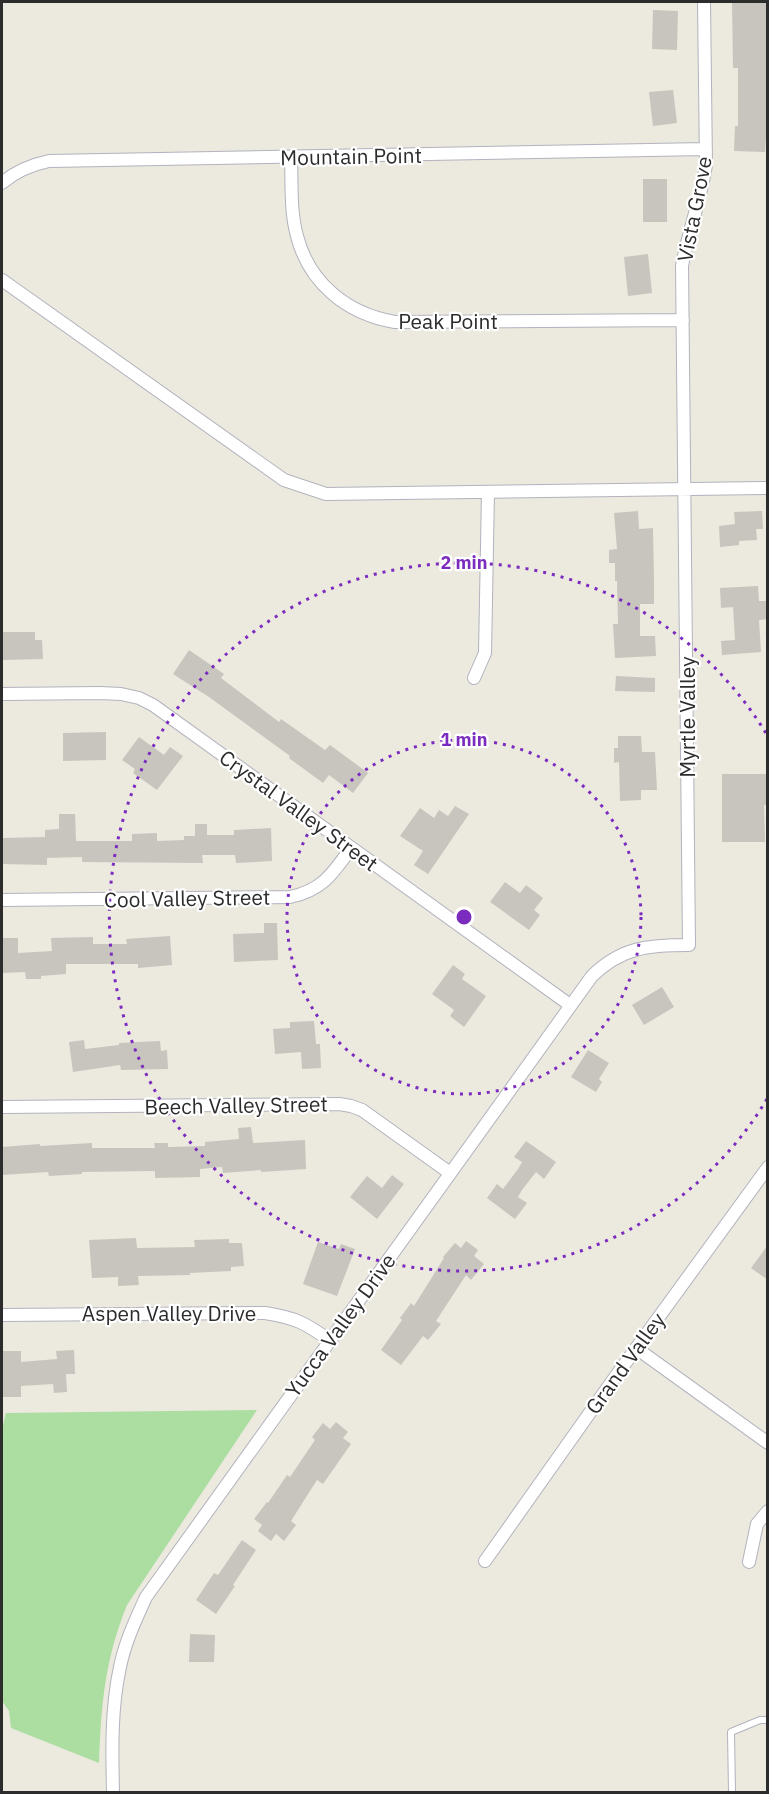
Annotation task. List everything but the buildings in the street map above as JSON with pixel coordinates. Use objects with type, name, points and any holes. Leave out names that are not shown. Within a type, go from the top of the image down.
[{"type":"street","name":"Vista Grove","points":[[685,489],[682,266],[686,244],[702,192],[706,165],[704,2]]},
{"type":"street","name":"Mountain Point","points":[[2,183],[14,173],[49,161],[706,149]]},
{"type":"street","name":"Peak Point","points":[[291,157],[293,213],[301,249],[320,283],[349,307],[364,314],[380,320],[395,322],[683,320]]},
{"type":"street","points":[[2,280],[284,480],[326,494],[768,488]]},
{"type":"street","name":"Myrtle Valley","points":[[685,489],[689,945]]},
{"type":"street","points":[[474,678],[485,653],[488,492]]},
{"type":"street","name":"Crystal Valley Street","points":[[2,694],[100,693],[139,698],[153,705],[570,1005]]},
{"type":"street","name":"Cool Valley Street","points":[[2,900],[290,897],[309,892],[326,881],[351,848]]},
{"type":"street","name":"Yucca Valley Drive","points":[[113,1792],[114,1704],[120,1664],[146,1596],[592,976],[604,964],[636,949],[655,945],[689,945]]},
{"type":"street","name":"Beech Valley Street","points":[[2,1107],[339,1104],[362,1110],[450,1173]]},
{"type":"street","name":"Grand Valley","points":[[485,1561],[768,1167]]},
{"type":"street","name":"Aspen Valley Drive","points":[[2,1315],[265,1313],[305,1323],[329,1340]]},
{"type":"street","points":[[636,1348],[768,1443]]},
{"type":"street","points":[[749,1562],[758,1524],[768,1510]]},
{"type":"lane","points":[[732,1792],[731,1732],[760,1720],[768,1720]]},
{"type":"green space","points":[[257,1410],[127,1605],[109,1663],[101,1721],[99,1763],[11,1728],[9,1711],[2,1701],[2,1429],[6,1413]]}]
